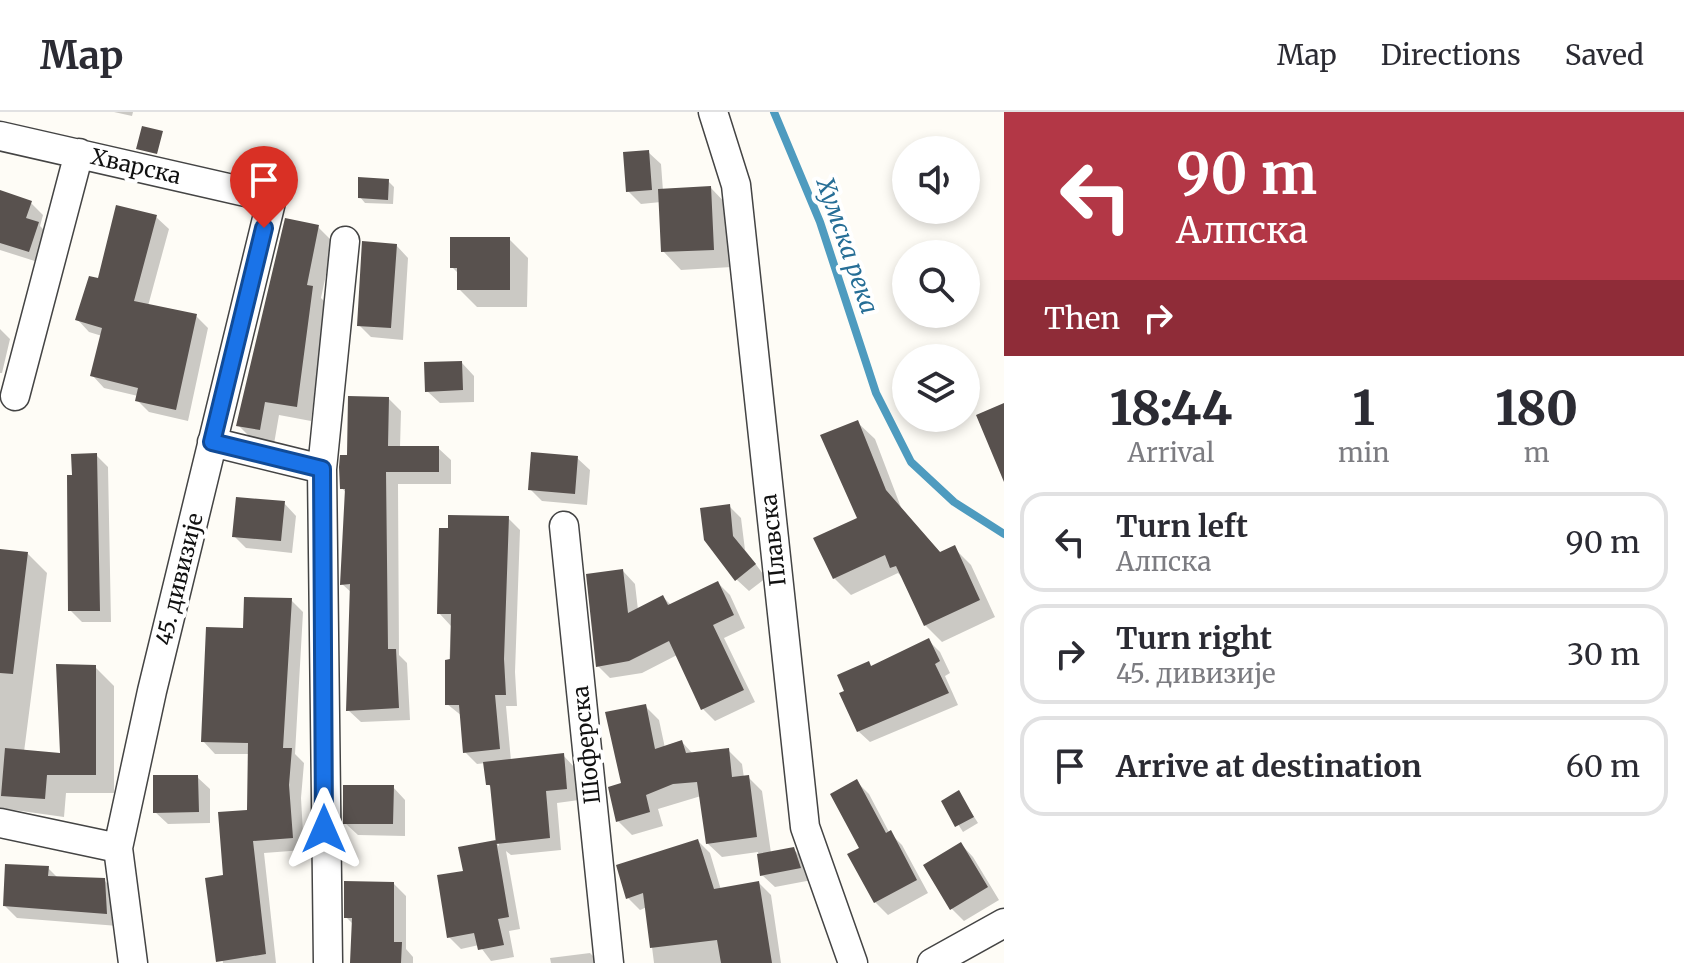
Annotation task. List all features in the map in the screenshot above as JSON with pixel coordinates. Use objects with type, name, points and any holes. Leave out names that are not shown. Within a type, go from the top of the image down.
[{"type":"street","name":"Плавска","points":[[713,112],[736,185],[805,827],[853,963]]},
{"type":"street","name":"Хварска","points":[[0,136],[272,198]]},
{"type":"street","points":[[15,396],[79,153]]},
{"type":"street","name":"45. дивизије","points":[[133,963],[118,848],[272,198]]},
{"type":"street","points":[[328,963],[322,469],[345,241]]},
{"type":"street","points":[[212,442],[322,469]]},
{"type":"street","name":"Шоферска","points":[[564,526],[609,963]]},
{"type":"street","points":[[0,823],[118,848]]},
{"type":"street","points":[[932,963],[1004,923]]},
{"type":"building","points":[[142,126],[163,131],[157,154],[136,149]]},
{"type":"building","points":[[649,150],[652,190],[626,192],[623,152]]},
{"type":"building","points":[[358,177],[389,179],[388,200],[358,198]]},
{"type":"building","points":[[711,186],[714,250],[661,252],[658,189]]},
{"type":"building","points":[[0,190],[32,201],[26,218],[39,222],[29,252],[0,243]]},
{"type":"building","points":[[116,205],[157,215],[134,301],[197,314],[176,410],[135,401],[138,388],[90,376],[102,328],[75,320],[89,276],[98,278]]},
{"type":"building","points":[[285,218],[319,225],[307,285],[313,286],[297,407],[265,402],[260,430],[236,426]]},
{"type":"building","points":[[450,237],[510,237],[510,290],[457,290],[457,268],[450,268]]},
{"type":"building","points":[[362,241],[397,244],[391,328],[357,326]]},
{"type":"building","points":[[462,361],[463,390],[425,392],[424,362]]},
{"type":"building","points":[[348,396],[389,397],[388,446],[439,446],[439,472],[386,472],[388,649],[396,649],[399,708],[346,711],[350,584],[340,585],[345,489],[340,489],[339,467],[340,455],[347,455]]},
{"type":"building","points":[[1004,403],[1004,482],[980,425],[980,413]]},
{"type":"building","points":[[858,420],[886,490],[940,552],[955,545],[980,600],[924,626],[896,566],[890,568],[885,555],[833,579],[813,538],[857,518],[820,435]]},
{"type":"building","points":[[531,452],[578,456],[575,494],[528,490]]},
{"type":"building","points":[[97,453],[100,611],[68,611],[67,475],[72,475],[71,454]]},
{"type":"building","points":[[236,497],[285,501],[281,541],[232,537]]},
{"type":"building","points":[[730,504],[733,536],[756,564],[735,581],[704,540],[700,508]]},
{"type":"building","points":[[448,515],[509,516],[504,659],[506,695],[495,695],[500,749],[463,753],[459,705],[445,705],[445,660],[450,659],[451,614],[437,614],[439,528],[448,528]]},
{"type":"building","points":[[0,549],[28,552],[13,674],[0,673]]},
{"type":"building","points":[[623,569],[628,613],[663,595],[668,605],[718,581],[734,615],[713,625],[744,690],[701,710],[669,641],[629,661],[596,667],[586,574]]},
{"type":"building","points":[[244,597],[292,598],[283,748],[292,748],[289,785],[293,838],[253,841],[266,954],[216,962],[205,878],[223,875],[218,812],[247,810],[248,743],[201,742],[206,627],[243,628]]},
{"type":"building","points":[[929,638],[940,661],[935,664],[949,693],[857,732],[839,693],[844,691],[837,675],[869,661],[871,666]]},
{"type":"building","points":[[56,664],[96,665],[96,775],[47,775],[45,799],[1,796],[5,748],[60,753]]},
{"type":"building","points":[[646,704],[655,749],[682,740],[686,753],[729,748],[732,777],[749,775],[757,837],[706,844],[697,782],[673,784],[646,795],[650,812],[616,822],[608,787],[621,783],[605,712]]},
{"type":"building","points":[[564,753],[567,789],[546,791],[550,838],[496,844],[490,785],[486,785],[483,762]]},
{"type":"building","points":[[153,775],[198,775],[199,812],[153,813]]},
{"type":"building","points":[[857,779],[886,833],[891,830],[917,880],[874,903],[847,854],[859,848],[830,794]]},
{"type":"building","points":[[343,785],[394,785],[393,824],[343,824]]},
{"type":"building","points":[[959,790],[974,817],[955,827],[941,801]]},
{"type":"building","points":[[698,839],[714,889],[759,881],[772,963],[721,963],[717,940],[650,948],[643,893],[626,899],[616,865]]},
{"type":"building","points":[[496,840],[509,917],[498,919],[504,945],[478,950],[474,933],[447,938],[437,875],[463,871],[458,847]]},
{"type":"building","points":[[961,842],[988,887],[950,910],[923,865]]},
{"type":"building","points":[[794,847],[801,868],[760,876],[757,854]]},
{"type":"building","points":[[5,864],[49,866],[48,876],[105,878],[107,914],[3,906]]},
{"type":"building","points":[[344,881],[394,882],[394,942],[402,942],[401,963],[350,963],[352,918],[344,918]]},
{"type":"waterway","name":"Хумска река","points":[[774,112],[820,222],[876,393],[911,462],[954,502],[1004,534]]},
{"type":"route","points":[[264,228],[212,442],[322,469],[324,829]]}]
